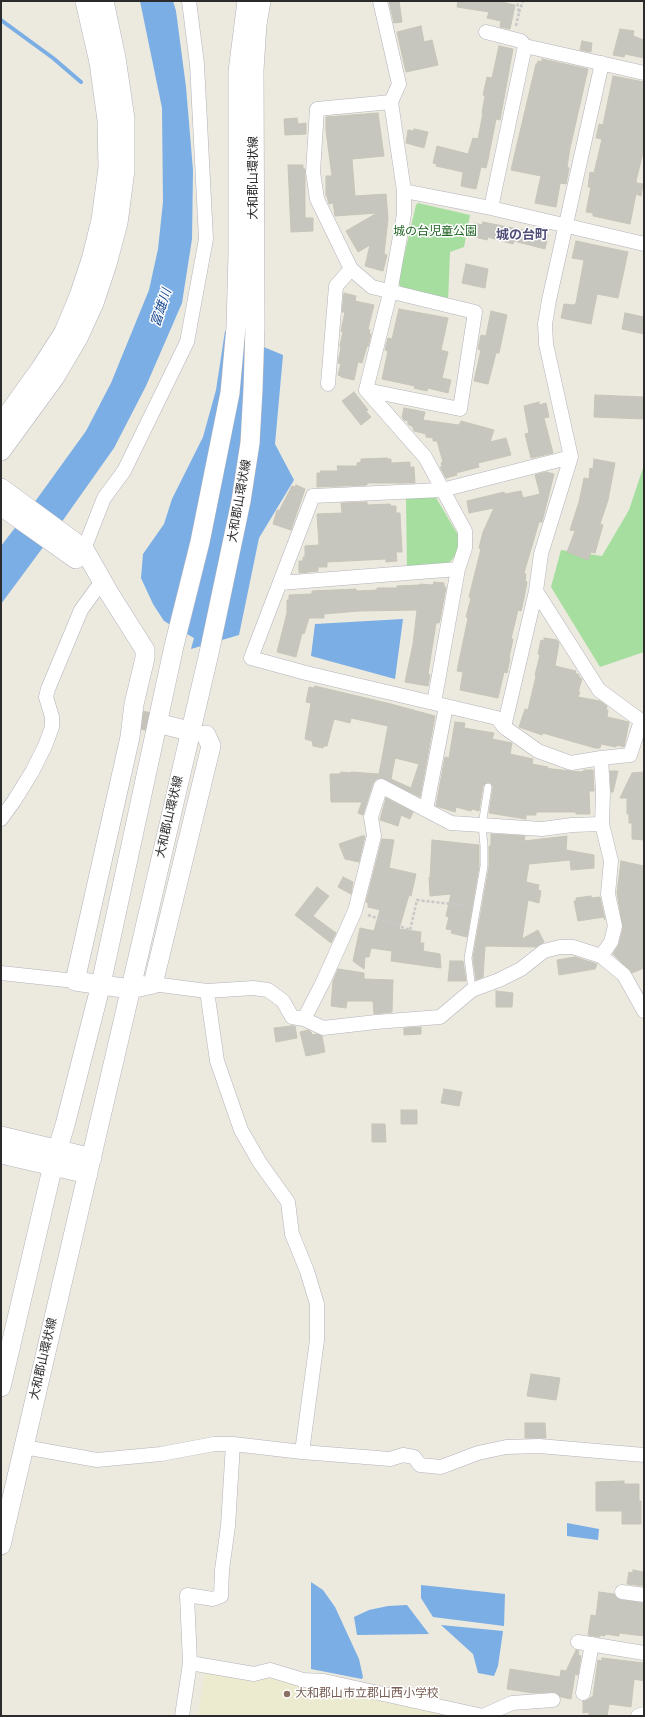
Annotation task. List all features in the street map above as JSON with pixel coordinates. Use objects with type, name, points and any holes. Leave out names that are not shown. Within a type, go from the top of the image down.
[{"type":"main road","points":[[1,424],[41,368],[64,332],[86,274],[101,220],[108,168],[107,120],[99,62],[85,1]]},
{"type":"main road","points":[[1,450],[55,377],[78,338],[94,303],[107,264],[118,223],[126,170],[125,119],[116,58],[104,1]]},
{"type":"main road","name":"大和郡山環状線","points":[[1,1388],[55,1157],[65,1125],[101,984],[174,646],[200,542],[230,393],[236,327],[238,254],[238,72],[247,1]]},
{"type":"main road","name":"大和郡山環状線","points":[[1,1545],[209,653],[241,501],[249,450],[255,328],[254,70],[261,1]]},
{"type":"main road","points":[[1,488],[78,553],[99,577],[145,650],[145,658],[134,704],[137,719],[75,981],[130,989],[152,984]]},
{"type":"main road","points":[[1,506],[78,553]]},
{"type":"main road","points":[[165,725],[185,730]]},
{"type":"main road","name":"大和郡山環状線","points":[[152,984],[210,746],[206,735]]},
{"type":"main road","points":[[1,1136],[55,1157],[90,1166]]},
{"type":"main road","points":[[1,1154],[55,1157]]},
{"type":"street","points":[[78,553],[104,498],[124,471],[187,342],[189,335],[206,239],[197,64],[189,1]]},
{"type":"street","points":[[366,390],[390,293],[404,214],[404,191],[391,102],[399,84],[380,1]]},
{"type":"street","points":[[486,32],[644,73]]},
{"type":"street","points":[[491,208],[520,42]]},
{"type":"street","points":[[504,727],[536,591],[541,554],[571,457],[546,344],[544,324],[602,63]]},
{"type":"street","points":[[366,390],[460,409],[475,312],[390,293],[372,287],[351,269],[317,199],[313,172],[317,109],[391,102]]},
{"type":"street","points":[[404,191],[491,208],[644,242]]},
{"type":"street","points":[[328,384],[336,286],[351,269]]},
{"type":"street","points":[[366,390],[425,457],[465,531],[465,548],[458,569],[426,810]]},
{"type":"street","points":[[536,591],[599,690],[643,722],[630,755],[570,763],[538,751],[504,727],[497,718],[306,673],[251,658],[313,496],[442,490],[571,457]]},
{"type":"street","points":[[280,583],[458,569]]},
{"type":"street","points":[[1,818],[14,801],[45,746],[52,727],[52,717],[46,697],[48,689],[80,610],[99,577]]},
{"type":"street","points":[[601,758],[603,792],[602,824],[611,861],[608,894],[616,926],[611,942],[601,956]]},
{"type":"street","points":[[304,1019],[356,911],[374,836],[371,817],[381,786],[451,824],[542,829],[572,825],[602,824]]},
{"type":"street","points":[[152,984],[208,991],[253,988],[268,990],[283,1001],[292,1017],[304,1019],[323,1028],[440,1017],[472,990],[499,980],[521,969],[544,951],[560,947],[573,947],[601,956],[624,975],[644,1011]]},
{"type":"street","points":[[1,973],[75,981]]},
{"type":"street","points":[[208,991],[219,1068],[241,1130],[260,1163],[288,1202],[292,1234],[307,1271],[317,1304],[317,1340],[302,1452]]},
{"type":"street","points":[[24,1447],[97,1460],[161,1454],[214,1444],[233,1444],[302,1452],[390,1459],[403,1455],[414,1457],[420,1465],[441,1467],[478,1454],[506,1447],[539,1446],[644,1455]]},
{"type":"street","points":[[182,1716],[190,1663],[187,1596],[213,1599],[220,1596],[228,1526],[233,1444]]},
{"type":"street","points":[[622,1592],[644,1595]]},
{"type":"street","points":[[583,1693],[585,1643],[644,1653]]},
{"type":"street","points":[[190,1663],[254,1674],[270,1670],[303,1680],[324,1680],[483,1716],[512,1703],[552,1700]]},
{"type":"street","points":[[638,1716],[644,1714]]},
{"type":"lane","points":[[472,990],[468,958],[484,866],[482,825],[488,786]]},
{"type":"path","points":[[517,1],[520,42]]},
{"type":"path","points":[[519,13],[524,1]]},
{"type":"path","points":[[356,911],[410,930],[417,900],[435,901],[476,908]]},
{"type":"shaded area","name":"大和郡山市立郡山西小学校","points":[[205,1669],[306,1684],[460,1716],[198,1716]]},
{"type":"green space","name":"城の台児童公園","points":[[418,203],[470,215],[464,247],[450,252],[448,302],[401,287],[398,282],[416,205]]},
{"type":"green space","points":[[644,465],[644,652],[600,667],[551,587],[561,550],[602,556],[629,510]]},
{"type":"green space","points":[[435,496],[461,540],[457,553],[447,566],[407,568],[406,499]]},
{"type":"water","name":"富雄川","points":[[140,1],[173,1],[176,11],[186,87],[193,170],[192,239],[182,303],[146,386],[114,448],[1,604],[1,546],[86,431],[111,383],[149,290],[158,249],[163,202],[162,108]]},
{"type":"water","points":[[225,331],[283,355],[275,444],[294,480],[259,538],[239,635],[191,649],[194,638],[164,621],[153,604],[141,578],[143,554],[164,524],[172,499],[203,437],[216,390]]},
{"type":"water","points":[[403,619],[395,679],[311,656],[315,624]]},
{"type":"water","points":[[567,1523],[599,1529],[598,1540],[567,1536]]},
{"type":"water","points":[[311,1582],[323,1590],[335,1607],[359,1659],[363,1677],[362,1679],[311,1669]]},
{"type":"water","points":[[421,1585],[505,1594],[504,1626],[433,1617],[421,1598]]},
{"type":"water","points":[[407,1605],[429,1634],[357,1635],[354,1617],[369,1610],[388,1606]]},
{"type":"water","points":[[441,1625],[503,1631],[498,1666],[494,1676],[478,1673],[473,1654]]},
{"type":"building","points":[[389,1],[399,1],[402,22],[394,23]]},
{"type":"building","points":[[458,1],[497,1],[515,5],[510,29],[500,27],[501,21],[487,18],[489,12],[457,7]]},
{"type":"building","points":[[421,26],[424,42],[432,40],[438,65],[406,72],[397,32]]},
{"type":"building","points":[[620,29],[634,31],[633,36],[644,40],[644,58],[625,54],[624,57],[613,55]]},
{"type":"building","points":[[582,41],[592,43],[591,52],[580,50]]},
{"type":"building","points":[[499,46],[513,49],[500,120],[496,119],[486,168],[481,167],[476,189],[461,186],[463,172],[436,166],[437,164],[433,163],[437,146],[468,154],[473,138],[478,139],[485,96],[483,95],[487,77],[492,78]]},
{"type":"building","points":[[542,59],[588,69],[570,148],[567,167],[569,168],[566,184],[560,184],[556,207],[535,203],[541,176],[511,170],[536,64],[538,61],[542,62]]},
{"type":"building","points":[[613,76],[644,82],[644,149],[636,181],[637,183],[643,184],[641,196],[636,194],[630,224],[593,216],[593,213],[586,212],[591,187],[588,187],[590,172],[594,173],[602,139],[596,138],[599,124],[603,125]]},
{"type":"building","points":[[378,113],[384,156],[352,159],[355,196],[386,194],[388,219],[384,254],[387,255],[383,271],[365,266],[370,245],[358,252],[346,231],[377,213],[335,216],[333,203],[329,204],[326,196],[326,176],[332,176],[326,131],[326,117]]},
{"type":"building","points":[[297,118],[298,124],[306,123],[306,134],[285,135],[284,119]]},
{"type":"building","points":[[414,129],[428,132],[424,148],[406,143],[408,130],[414,131]]},
{"type":"building","points":[[288,165],[303,165],[303,169],[305,169],[305,218],[313,218],[313,231],[291,232]]},
{"type":"building","points":[[483,222],[548,235],[545,249],[514,241],[513,244],[488,237],[487,240],[471,236],[474,223],[482,225]]},
{"type":"building","points":[[576,241],[628,252],[618,298],[597,294],[591,324],[561,318],[564,304],[574,305],[576,303],[584,260],[572,258]]},
{"type":"building","points":[[466,264],[488,269],[485,288],[462,283]]},
{"type":"building","points":[[344,293],[356,296],[355,301],[374,305],[368,329],[370,330],[369,334],[371,334],[368,347],[367,346],[362,363],[358,362],[354,380],[338,375],[341,364],[338,363],[343,332],[341,331],[345,312],[342,312]]},
{"type":"building","points":[[399,309],[448,318],[441,350],[448,352],[442,378],[451,380],[448,393],[428,388],[427,391],[414,388],[415,386],[382,379],[388,351],[385,350],[388,338],[392,339]]},
{"type":"building","points":[[491,311],[507,315],[499,353],[496,353],[488,384],[474,381],[481,350],[478,349],[481,335],[486,336]]},
{"type":"building","points":[[625,313],[644,317],[644,334],[622,329]]},
{"type":"building","points":[[354,392],[368,410],[366,411],[371,417],[361,425],[342,401]]},
{"type":"building","points":[[595,395],[644,397],[644,419],[594,417]]},
{"type":"building","points":[[539,402],[539,405],[546,403],[549,417],[544,418],[553,453],[531,458],[525,434],[529,433],[524,406]]},
{"type":"building","points":[[404,408],[425,412],[423,420],[459,425],[461,421],[494,430],[490,442],[506,438],[511,455],[478,463],[479,467],[456,473],[457,475],[446,478],[440,467],[442,467],[441,463],[443,462],[437,441],[433,441],[433,438],[426,437],[426,434],[414,431],[413,427],[408,424],[408,421],[404,420],[402,417]]},
{"type":"building","points":[[361,459],[391,459],[391,463],[410,462],[410,467],[414,467],[415,483],[367,483],[367,485],[317,487],[317,473],[321,473],[320,471],[338,471],[337,466],[357,466],[357,463],[361,462]]},
{"type":"building","points":[[594,459],[615,463],[608,500],[600,524],[603,525],[595,553],[591,552],[588,560],[567,552],[575,531],[570,530],[579,502],[584,478],[589,479],[590,468],[593,469]]},
{"type":"building","points":[[546,472],[554,474],[542,522],[539,522],[524,573],[526,574],[525,581],[527,582],[524,598],[521,611],[518,610],[511,639],[513,639],[507,673],[504,672],[498,698],[460,690],[463,672],[457,671],[468,618],[466,617],[471,598],[469,597],[481,549],[479,548],[483,532],[494,508],[469,513],[467,501],[504,492],[505,494],[521,491],[523,498],[540,494],[535,475]]},
{"type":"building","points":[[296,485],[305,489],[291,530],[273,524],[277,510],[279,511],[292,486],[295,487]]},
{"type":"building","points":[[367,502],[367,505],[390,504],[391,506],[396,506],[396,513],[400,513],[402,552],[396,552],[397,561],[386,562],[386,559],[327,562],[327,567],[318,567],[318,571],[299,573],[299,561],[303,561],[303,557],[305,557],[305,546],[319,545],[317,514],[342,513],[341,503]]},
{"type":"building","points":[[434,582],[444,583],[444,587],[446,587],[440,620],[439,623],[436,623],[428,674],[430,675],[428,686],[405,682],[413,644],[417,610],[359,611],[324,614],[324,618],[309,618],[304,634],[302,633],[296,657],[277,652],[287,613],[287,600],[289,600],[289,595],[312,594],[312,591],[356,589],[356,591],[377,590],[377,588],[397,588],[397,586],[420,584],[433,585]]},
{"type":"building","points":[[544,638],[557,640],[559,643],[555,666],[576,671],[575,673],[582,679],[578,697],[600,701],[607,706],[607,717],[629,722],[624,747],[601,744],[600,748],[595,748],[543,733],[542,735],[519,727],[525,709],[528,710],[540,655],[538,654],[541,640],[544,641]]},
{"type":"building","points":[[315,686],[435,716],[420,797],[381,778],[376,779],[373,783],[363,815],[358,813],[362,802],[331,802],[330,774],[351,772],[379,774],[388,726],[351,718],[350,723],[334,719],[327,746],[324,746],[323,748],[313,746],[312,741],[305,739],[311,703],[306,702],[309,687],[314,688]],"holes":[[[395,758],[419,764],[411,788],[391,779]]]},
{"type":"building","points":[[455,722],[465,723],[464,728],[494,733],[492,739],[512,743],[510,754],[533,759],[532,764],[552,769],[581,772],[585,770],[593,770],[594,791],[589,791],[590,814],[576,814],[576,812],[536,812],[536,815],[526,815],[526,819],[489,813],[493,787],[491,783],[488,782],[483,786],[479,811],[472,809],[471,811],[456,807],[455,812],[436,806],[445,757],[449,758]]},
{"type":"building","points":[[610,771],[618,771],[613,792],[611,792]]},
{"type":"building","points":[[644,772],[644,840],[632,839],[632,823],[629,823],[629,814],[627,814],[627,798],[620,798],[632,773]]},
{"type":"building","points":[[386,798],[413,812],[410,819],[401,815],[398,826],[380,820]]},
{"type":"building","points":[[491,834],[525,836],[524,841],[567,836],[566,850],[594,855],[594,868],[571,870],[570,860],[529,864],[526,882],[539,885],[538,890],[541,891],[539,903],[528,900],[522,939],[538,930],[544,942],[536,947],[485,946],[483,977],[476,980],[473,958],[489,867],[489,846],[491,846]]},
{"type":"building","points":[[365,836],[359,862],[345,859],[339,844]]},
{"type":"building","points":[[382,839],[394,840],[389,868],[416,874],[411,896],[409,895],[399,929],[421,932],[420,943],[424,943],[423,951],[440,954],[441,968],[391,961],[392,951],[371,948],[369,957],[365,957],[364,969],[353,961],[360,928],[374,931],[380,910],[368,907],[368,903],[366,902]]},
{"type":"building","points":[[432,840],[479,845],[479,866],[467,937],[451,933],[452,930],[446,929],[449,917],[446,916],[451,894],[430,896],[429,877],[430,878]]},
{"type":"building","points":[[621,861],[644,866],[644,968],[632,973],[613,954],[619,944],[623,928],[617,893]]},
{"type":"building","points":[[343,877],[353,882],[351,894],[338,887]]},
{"type":"building","points":[[317,887],[329,896],[313,916],[336,933],[331,943],[295,915]]},
{"type":"building","points":[[591,896],[592,898],[600,897],[605,920],[604,917],[578,921],[574,901],[576,901],[576,898]]},
{"type":"building","points":[[575,957],[597,964],[595,969],[559,975],[557,960]]},
{"type":"building","points":[[450,961],[463,961],[466,981],[448,981]]},
{"type":"building","points":[[338,969],[364,973],[364,979],[393,980],[392,1012],[374,1014],[373,1001],[347,1001],[346,1008],[331,1006],[333,981]]},
{"type":"building","points":[[496,991],[513,993],[512,1007],[496,1007]]},
{"type":"building","points":[[295,1026],[297,1038],[276,1042],[274,1028]]},
{"type":"building","points":[[421,1027],[421,1034],[404,1035],[404,1028]]},
{"type":"building","points":[[308,1030],[312,1035],[317,1034],[322,1036],[325,1052],[306,1056],[300,1032]]},
{"type":"building","points":[[444,1089],[462,1092],[459,1106],[441,1103]]},
{"type":"building","points":[[401,1110],[417,1110],[417,1124],[401,1124]]},
{"type":"building","points":[[372,1124],[385,1124],[386,1142],[372,1142]]},
{"type":"building","points":[[531,1374],[560,1378],[556,1400],[527,1396]]},
{"type":"building","points":[[525,1423],[545,1423],[546,1438],[525,1438]]},
{"type":"building","points":[[624,1481],[624,1484],[639,1484],[641,1524],[622,1524],[622,1511],[596,1511],[596,1482]]},
{"type":"building","points":[[633,1570],[644,1572],[644,1586],[627,1584],[629,1572],[633,1573]]},
{"type":"building","points":[[599,1592],[614,1594],[621,1600],[644,1603],[644,1636],[619,1633],[619,1636],[605,1634],[605,1636],[600,1635],[600,1637],[588,1635],[591,1615],[596,1616]]},
{"type":"building","points":[[576,1650],[579,1651],[578,1655],[581,1656],[578,1675],[575,1674],[571,1699],[561,1697],[557,1693],[553,1692],[533,1693],[507,1689],[510,1669],[560,1677],[561,1670],[566,1671]]},
{"type":"building","points":[[602,1658],[644,1663],[644,1681],[634,1679],[631,1707],[609,1704],[607,1716],[589,1716],[589,1712],[583,1713],[583,1701],[586,1701],[593,1696],[598,1660],[602,1661]]},
{"type":"waterway","points":[[1,20],[53,58],[81,82]]},
{"type":"tunnel","points":[[141,720],[165,725]]},
{"type":"place","name":"大和郡山市立郡山西小学校","points":[[287,1694]]},
{"type":"district","name":"城の台町","points":[[522,236]]}]
